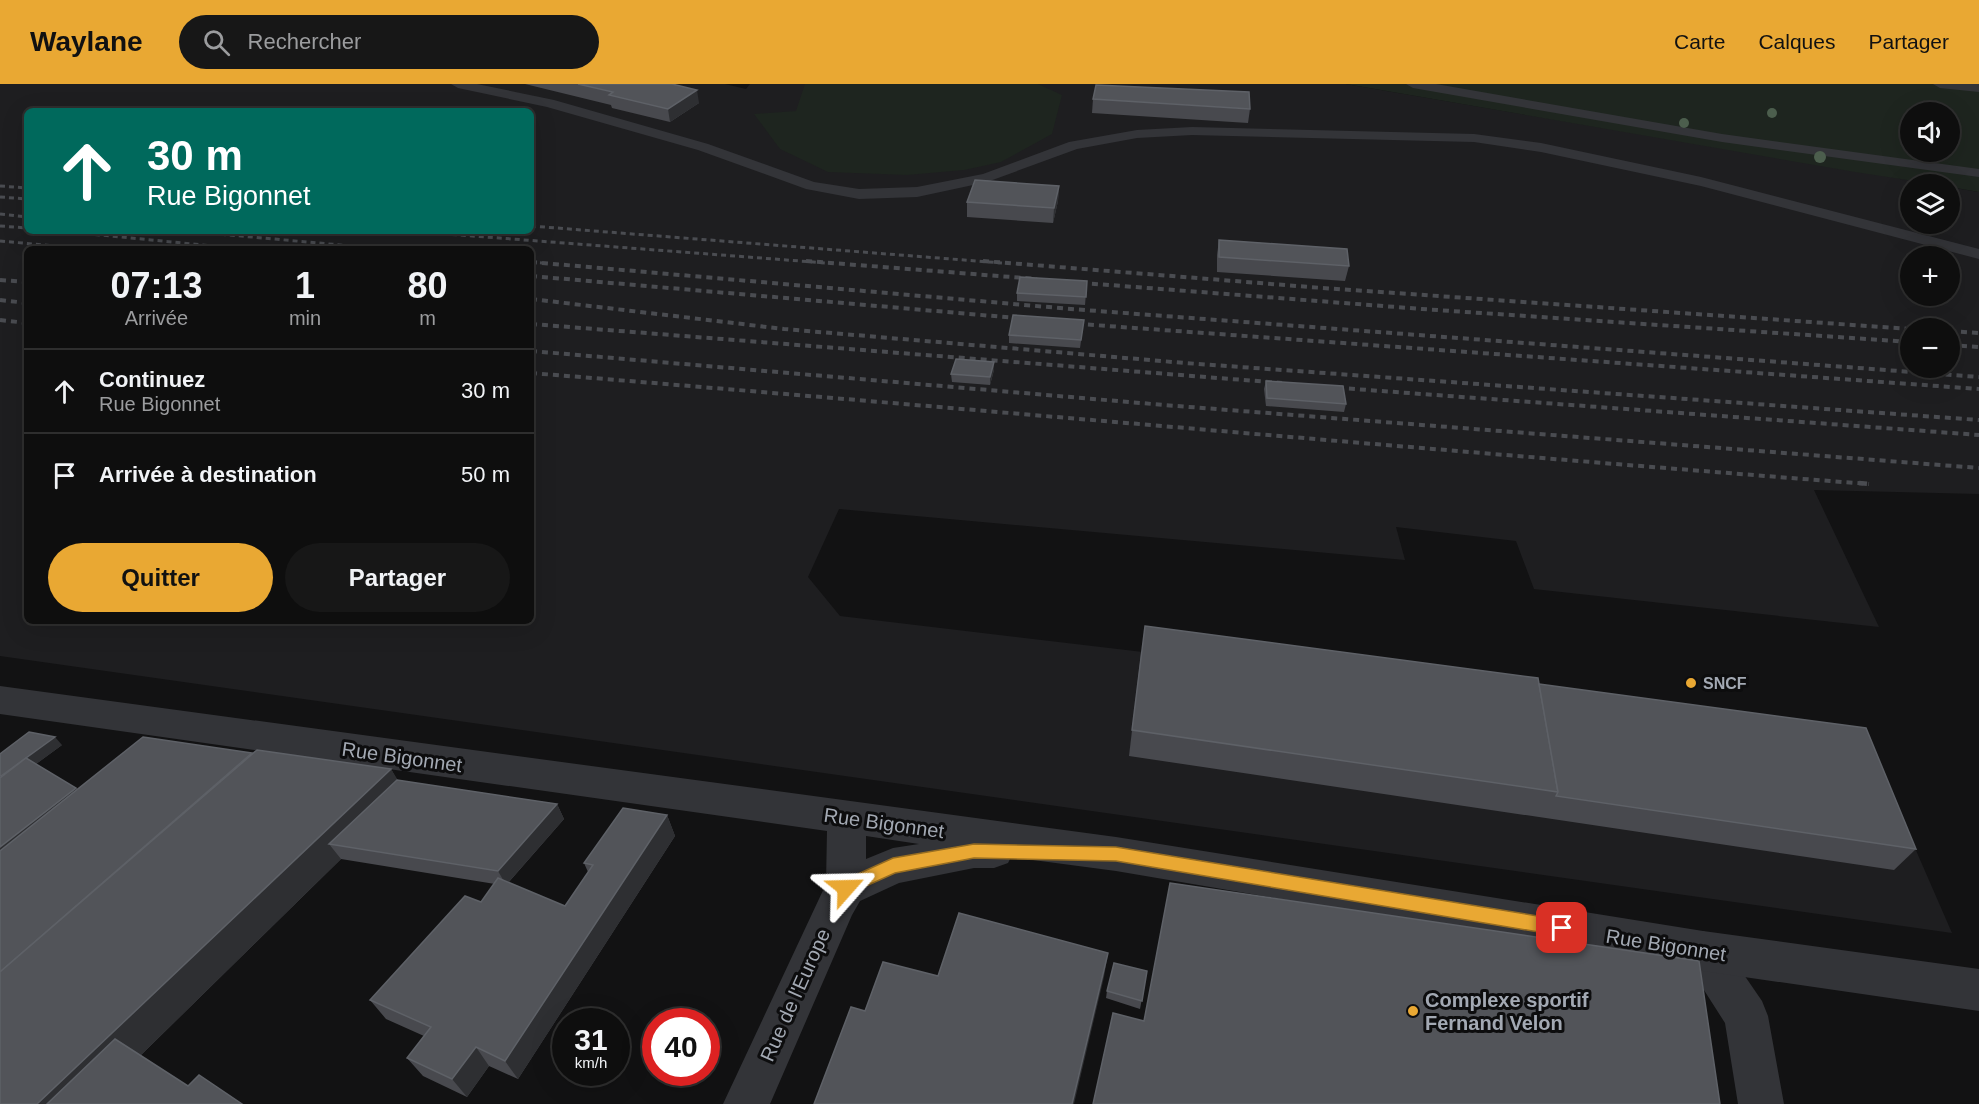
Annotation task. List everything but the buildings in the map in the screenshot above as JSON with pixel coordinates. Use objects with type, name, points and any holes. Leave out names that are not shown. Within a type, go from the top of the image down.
[{"type":"street","name":"Rue Bigonnet","points":[[0,700],[847,819],[1116,854],[1703,951],[1979,990]]},
{"type":"street","name":"Rue de l'Europe","points":[[746,1104],[836,904],[846,888],[847,819]]},
{"type":"street","points":[[846,888],[893,866],[974,851],[1116,854]]},
{"type":"street","points":[[1703,951],[1746,1016],[1761,1104]]},
{"type":"lane","points":[[458,84],[549,103],[703,147],[811,186],[858,194],[917,192],[987,178],[1074,145],[1137,134],[1192,131],[1474,138],[1514,142],[1663,172],[1787,202],[1979,254]]},
{"type":"lane","points":[[1413,84],[1722,138],[1979,173]]},
{"type":"lane","points":[[1940,84],[1979,88]]},
{"type":"shaded area","points":[[0,84],[725,84],[746,89],[750,84],[1346,84],[1900,178],[1900,234],[1960,234],[1960,189],[1979,192],[1979,494],[1814,490],[1879,627],[1534,589],[1516,541],[1396,527],[1405,560],[839,509],[808,577],[840,616],[1867,738],[1952,933],[0,656]]},
{"type":"shaded area","points":[[805,84],[1038,84],[1062,95],[1052,134],[1001,162],[964,170],[907,175],[828,172],[780,149],[754,114],[796,111]]},
{"type":"shaded area","points":[[1346,84],[1979,84],[1979,192],[1960,189],[1960,174],[1900,174],[1900,179]]},
{"type":"railway","points":[[0,186],[24,188]]},
{"type":"railway","points":[[0,197],[24,199]]},
{"type":"railway","points":[[0,214],[24,217]]},
{"type":"railway","points":[[0,226],[24,228]]},
{"type":"railway","points":[[534,226],[1002,263]]},
{"type":"railway","points":[[90,234],[213,246]]},
{"type":"railway","points":[[218,234],[352,246]]},
{"type":"railway","points":[[446,234],[826,263]]},
{"type":"railway","points":[[0,241],[55,246]]},
{"type":"railway","points":[[806,261],[1037,279]]},
{"type":"railway","points":[[983,261],[1309,287],[1900,328]]},
{"type":"railway","points":[[534,262],[542,263]]},
{"type":"railway","points":[[534,262],[1071,309],[1979,377]]},
{"type":"railway","points":[[534,276],[1028,319]]},
{"type":"railway","points":[[0,280],[24,282]]},
{"type":"railway","points":[[1070,282],[1422,309],[1900,341]]},
{"type":"railway","points":[[534,299],[784,329],[1185,363],[1979,420]]},
{"type":"railway","points":[[0,300],[24,303]]},
{"type":"railway","points":[[0,320],[24,323]]},
{"type":"railway","points":[[1066,323],[1979,389]]},
{"type":"railway","points":[[534,324],[1282,383]]},
{"type":"railway","points":[[1960,332],[1979,333]]},
{"type":"railway","points":[[1960,346],[1979,347]]},
{"type":"railway","points":[[534,351],[1164,405],[1979,468]]},
{"type":"railway","points":[[534,373],[1869,484],[1859,483]]},
{"type":"railway","points":[[1327,387],[1979,435]]},
{"type":"place","name":"SNCF","points":[[1691,683]]},
{"type":"place","name":"Complexe sportif Fernand Velon","points":[[1413,1011]]},
{"type":"route","points":[[846,888],[893,866],[974,851],[1116,854],[1562,928]]}]
